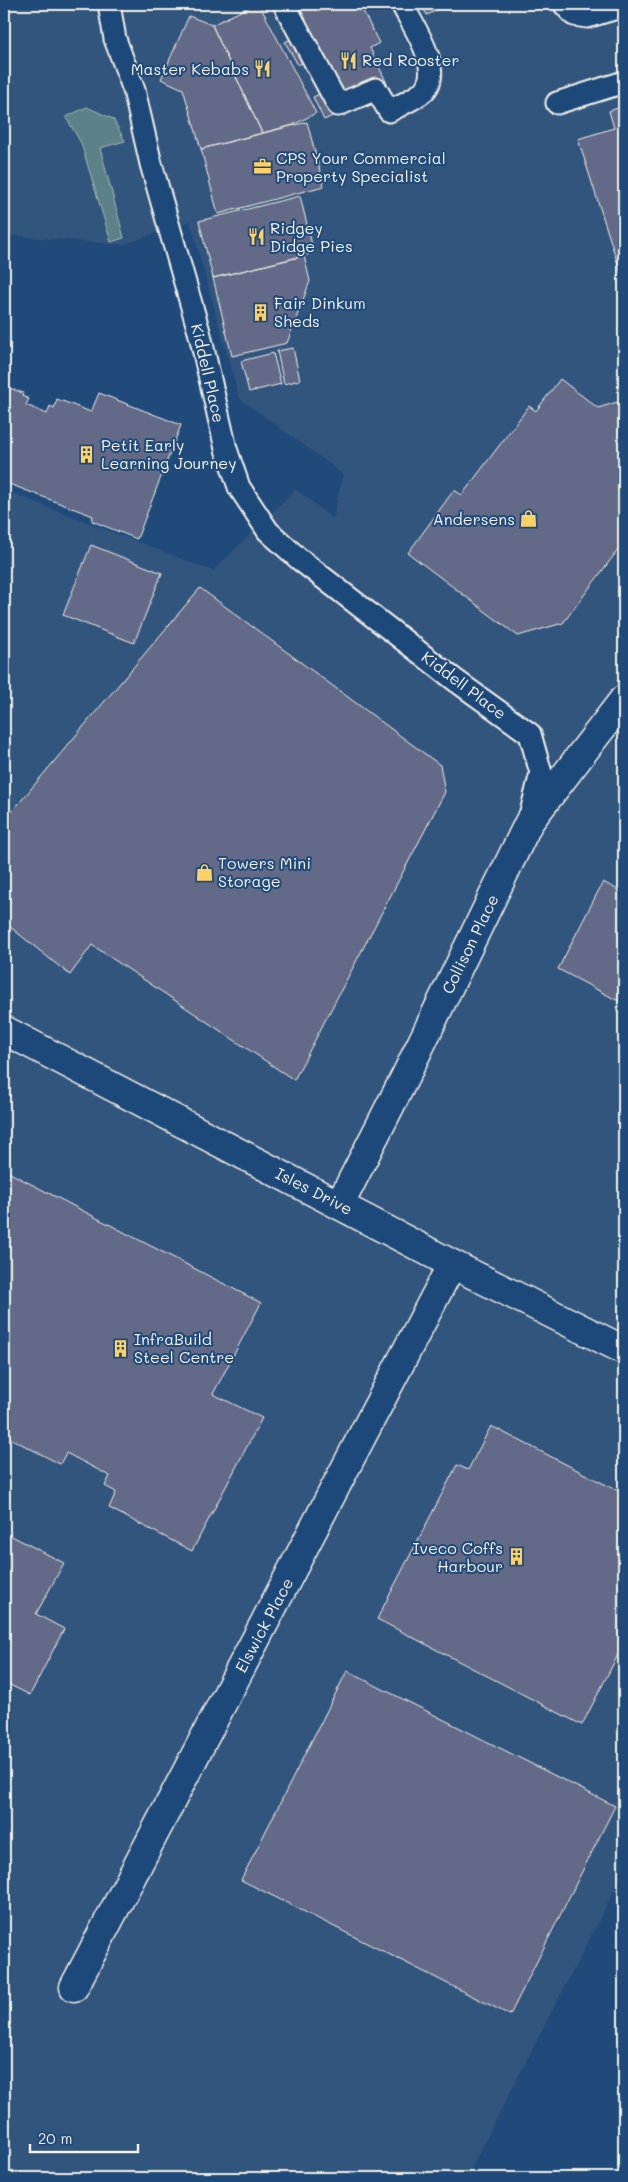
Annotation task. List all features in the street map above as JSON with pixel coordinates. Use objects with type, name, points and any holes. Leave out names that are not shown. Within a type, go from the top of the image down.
[{"type":"street","name":"Collison Place","points":[[340,1204],[407,1073],[529,822],[624,699]]},
{"type":"street","name":"Isles Drive","points":[[4,1030],[452,1264],[624,1350]]},
{"type":"street","name":"Elswick Place","points":[[74,1987],[452,1264]]},
{"type":"lane","name":"Kiddell Place","points":[[109,4],[115,39],[134,90],[151,164],[200,335],[226,449],[239,486],[268,531],[299,559],[455,680],[530,734],[541,773],[529,822]]},
{"type":"lane","points":[[284,4],[338,106],[376,89],[389,111],[421,94],[431,80],[431,62],[402,4]]},
{"type":"lane","points":[[564,4],[574,15],[587,16],[624,6]]},
{"type":"lane","points":[[557,103],[624,82]]},
{"type":"shaded area","points":[[4,4],[624,4],[624,1872],[466,2178],[5,2178],[4,2175],[4,490],[213,571],[296,489],[333,519],[343,474],[239,398],[190,221],[123,245],[4,235]]},
{"type":"green space","points":[[87,107],[113,119],[125,141],[100,148],[124,238],[111,242],[81,143],[66,117]]},
{"type":"building","name":"Master Kebabs","points":[[255,4],[259,4],[316,113],[293,125],[262,133],[212,25]]},
{"type":"building","name":"Red Rooster","points":[[292,4],[370,4],[362,9],[379,43],[370,48],[392,94],[367,107],[364,101],[324,120],[313,97],[334,87],[318,54],[298,65],[285,42],[305,32]]},
{"type":"building","points":[[421,4],[450,4],[427,15]]},
{"type":"building","points":[[189,16],[212,25],[262,133],[201,149],[183,89],[161,79]]},
{"type":"building","points":[[624,106],[623,280],[578,139],[614,128],[609,111]]},
{"type":"building","name":"CPS Your Commercial Property Specialist","points":[[307,122],[324,186],[218,214],[201,149]]},
{"type":"building","name":"Ridgey Didge Pies","points":[[300,196],[314,253],[213,278],[199,221]]},
{"type":"building","name":"Fair Dinkum Sheds","points":[[304,256],[310,281],[287,343],[232,356],[213,278]]},
{"type":"building","points":[[293,348],[300,380],[284,384],[277,351]]},
{"type":"building","points":[[273,353],[281,384],[249,392],[241,361]]},
{"type":"building","name":"Andersens","points":[[560,379],[598,408],[624,400],[624,542],[563,623],[518,636],[408,553],[454,490],[462,495],[529,406],[536,411]]},
{"type":"building","name":"Petit Early Learning Journey","points":[[4,386],[23,393],[22,396],[29,399],[26,405],[47,414],[50,406],[54,408],[57,399],[91,412],[99,393],[181,425],[137,539],[92,521],[93,516],[4,482]]},
{"type":"building","points":[[91,545],[162,573],[134,643],[63,615]]},
{"type":"building","name":"Towers Mini Storage","points":[[200,588],[440,765],[445,792],[294,1080],[92,945],[70,975],[4,922],[4,821]]},
{"type":"building","points":[[603,882],[624,893],[624,1004],[558,969]]},
{"type":"building","name":"InfraBuild Steel Centre","points":[[4,1170],[261,1303],[213,1394],[262,1418],[192,1551],[109,1508],[116,1492],[105,1486],[110,1476],[66,1453],[60,1464],[4,1435]]},
{"type":"building","name":"Iveco Coffs Harbour","points":[[491,1426],[624,1494],[624,1643],[582,1725],[377,1619],[457,1465],[468,1470]]},
{"type":"building","points":[[4,1532],[64,1563],[36,1614],[64,1629],[30,1695],[4,1682]]},
{"type":"building","points":[[347,1671],[615,1806],[510,2015],[241,1880]]},
{"type":"place","name":"Red Rooster","points":[[348,60]]},
{"type":"place","name":"Master Kebabs","points":[[263,69]]},
{"type":"place","name":"CPS Your Commercial Property Specialist","points":[[262,167]]},
{"type":"place","name":"Ridgey Didge Pies","points":[[256,237]]},
{"type":"place","name":"Fair Dinkum Sheds","points":[[260,312]]},
{"type":"place","name":"Petit Early Learning Journey","points":[[87,454]]},
{"type":"place","name":"Andersens","points":[[529,519]]},
{"type":"place","name":"Towers Mini Storage","points":[[204,872]]},
{"type":"place","name":"InfraBuild Steel Centre","points":[[120,1348]]},
{"type":"place","name":"Iveco Coffs Harbour","points":[[517,1557]]}]
